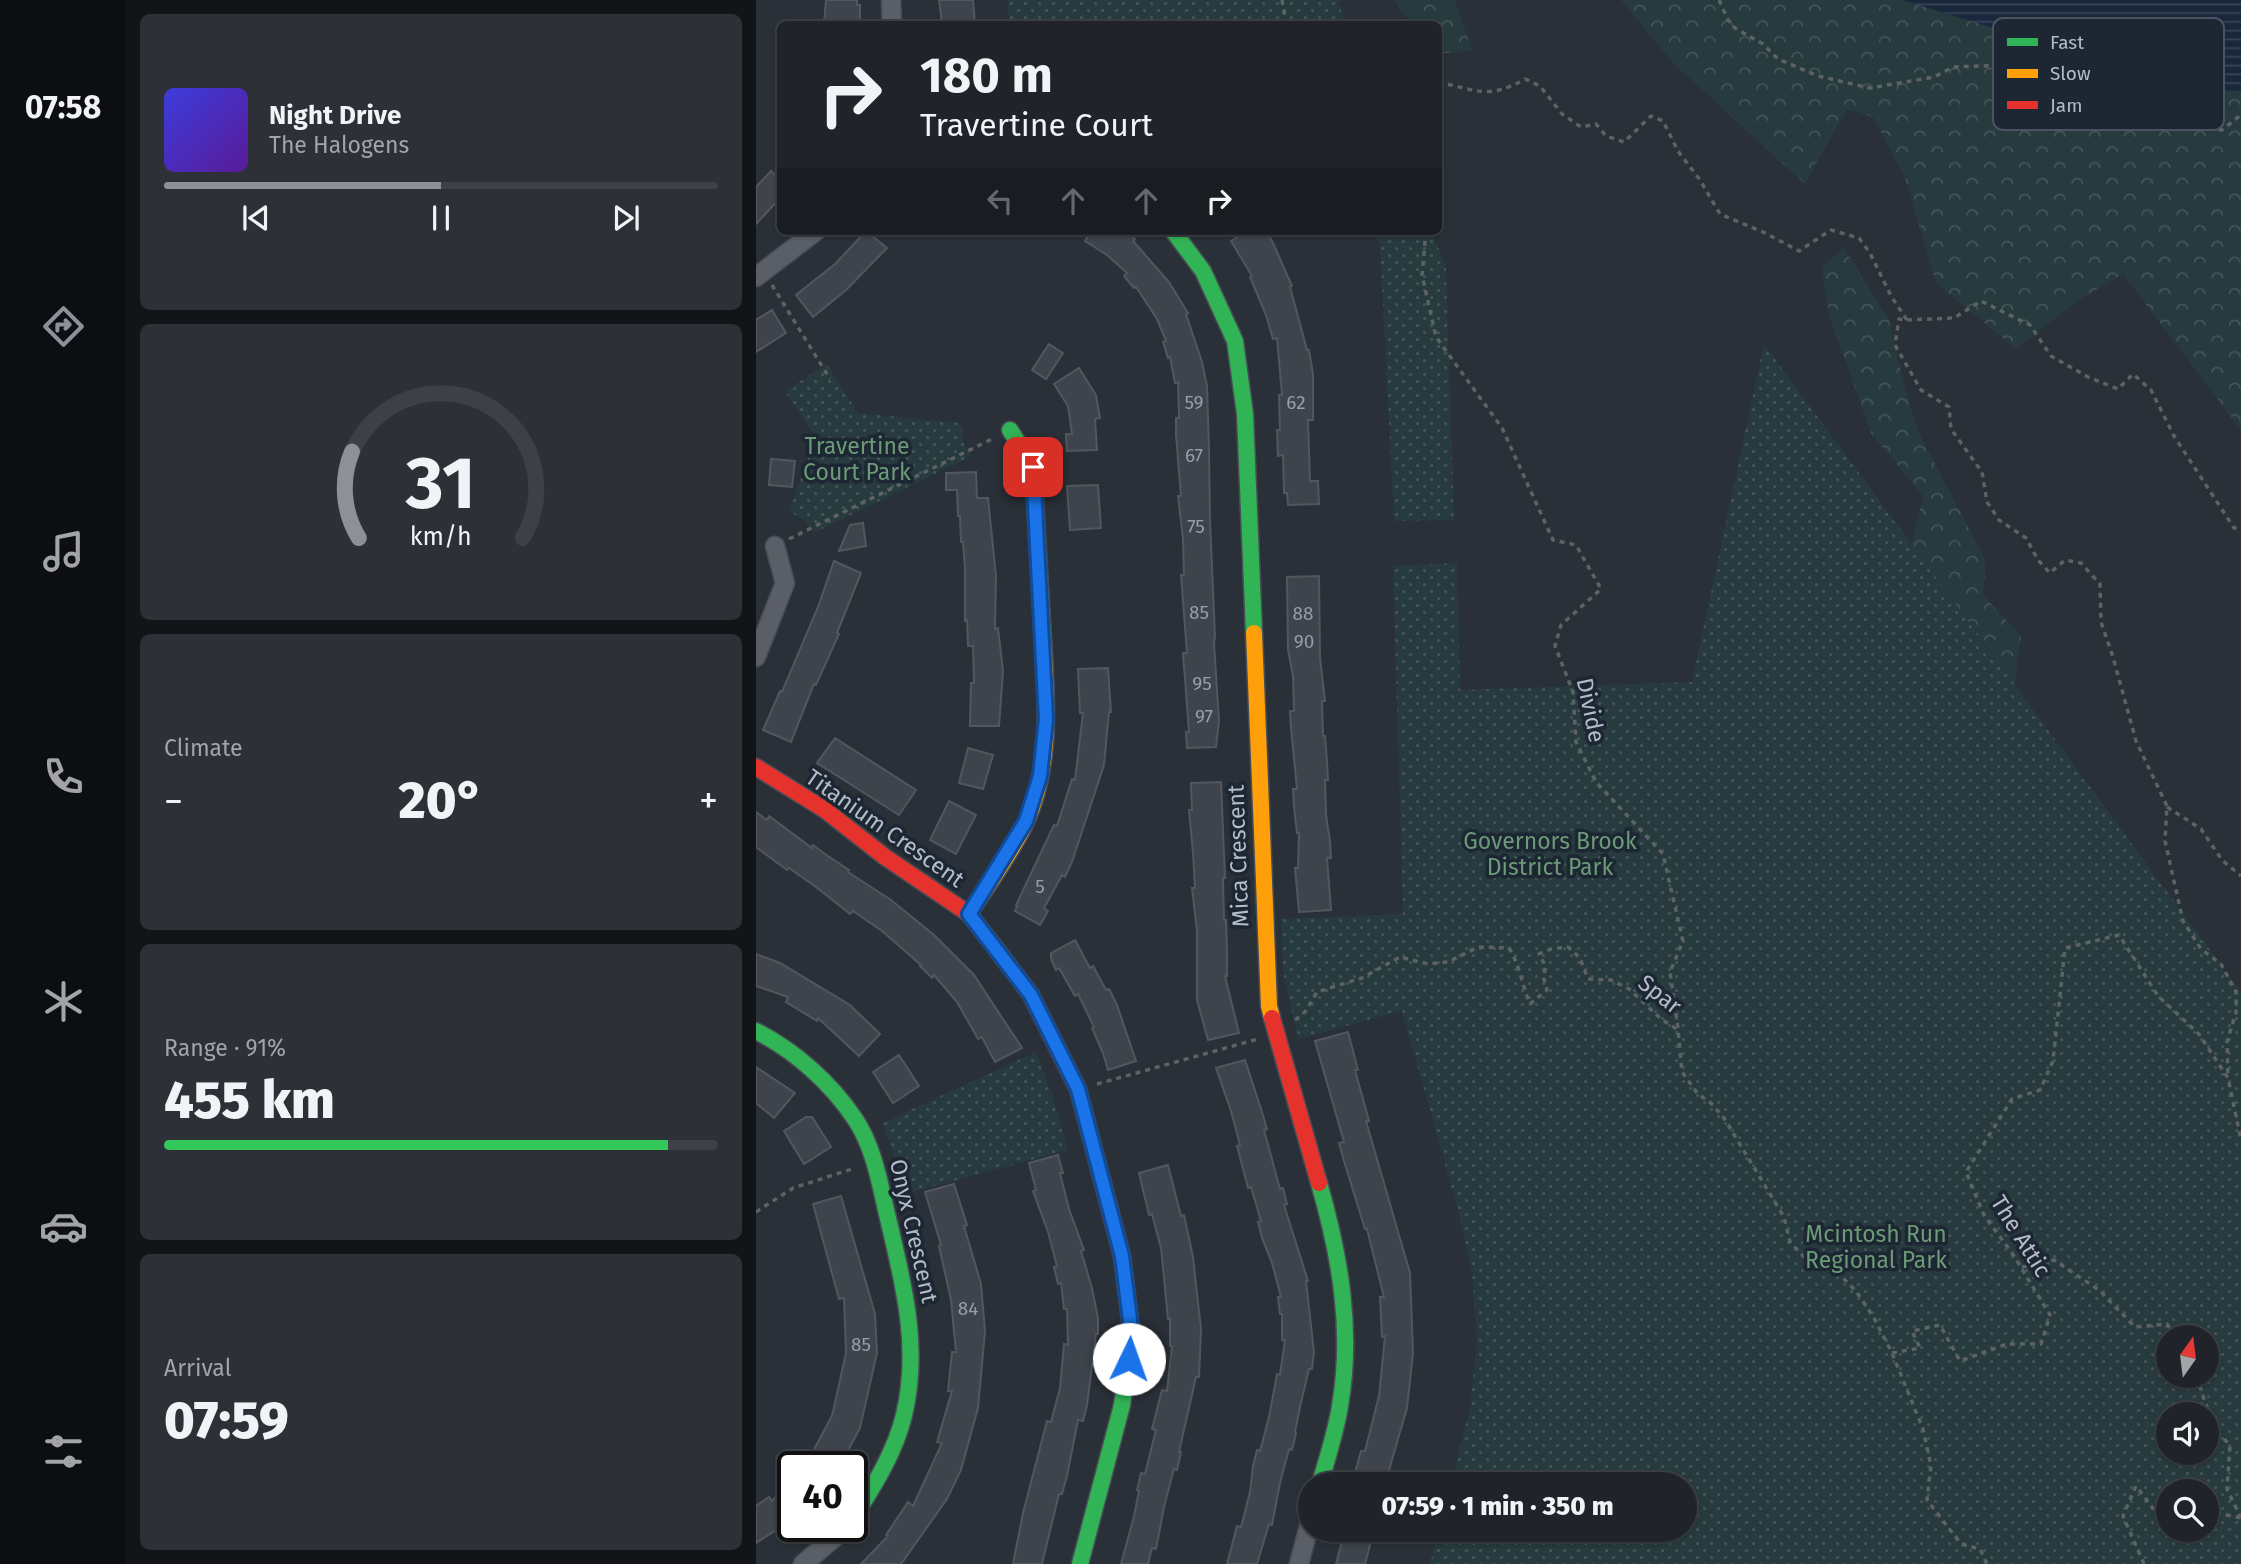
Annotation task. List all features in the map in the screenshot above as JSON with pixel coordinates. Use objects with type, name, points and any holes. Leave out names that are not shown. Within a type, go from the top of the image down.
[{"type":"street","points":[[891,0],[892,21]]},
{"type":"street","points":[[760,274],[811,235]]},
{"type":"street","name":"Mica Crescent","points":[[1176,235],[1203,271],[1231,331],[1235,341],[1243,402],[1269,1006],[1334,1235],[1343,1285],[1345,1365],[1342,1397],[1323,1472]]},
{"type":"street","points":[[969,914],[1026,821],[1040,776],[1046,719],[1033,467],[1010,430]]},
{"type":"street","points":[[756,657],[785,583],[775,546]]},
{"type":"street","name":"Titanium Crescent","points":[[756,767],[825,810],[885,857],[969,914],[1031,995],[1078,1089],[1122,1256],[1132,1336],[1122,1405],[1080,1564]]},
{"type":"street","name":"Onyx Crescent","points":[[756,1031],[815,1071],[856,1120],[874,1163],[908,1297],[912,1355],[904,1415],[882,1472],[868,1494]]},
{"type":"street","points":[[803,1564],[829,1542]]},
{"type":"street","points":[[1299,1564],[1305,1542]]},
{"type":"path","points":[[1282,0],[1286,21]]},
{"type":"path","points":[[1719,0],[1728,20],[1735,28],[1763,44],[1778,59],[1818,76],[1870,88],[1934,76],[1953,67],[1993,66]]},
{"type":"path","points":[[1442,83],[1480,93],[1507,90],[1525,79],[1540,86],[1562,114],[1581,127],[1596,124],[1606,136],[1625,142],[1651,116],[1663,121],[1678,150],[1720,214],[1799,251],[1831,230],[1859,238],[1907,320]]},
{"type":"path","points":[[2224,129],[2241,116]]},
{"type":"path","name":"Divide","points":[[1426,235],[1422,275],[1436,337],[1502,428],[1553,540],[1576,545],[1601,589],[1561,625],[1555,646],[1573,692],[1576,742],[1596,782],[1663,854],[1683,941],[1671,972],[1678,1030]]},
{"type":"path","points":[[760,274],[830,379]]},
{"type":"path","points":[[2228,1078],[2227,1042],[2236,1012],[2236,992],[2221,964],[2201,948],[2183,921],[2165,841],[2167,806],[2136,741],[2101,622],[2100,584],[2081,563],[2065,560],[2050,573],[2038,560],[2026,538],[1999,520],[1987,502],[1982,472],[1951,429],[1949,407],[1921,390],[1895,345],[1899,319],[1955,318],[1982,301],[2030,325],[2051,356],[2088,377],[2118,389],[2133,374],[2151,390],[2174,436],[2234,528],[2241,529]]},
{"type":"path","points":[[775,546],[1010,430]]},
{"type":"path","points":[[2167,806],[2201,830],[2221,860],[2241,876]]},
{"type":"path","name":"The Attic","points":[[1892,1353],[1920,1348],[1912,1331],[1940,1325],[1960,1361],[2007,1344],[2041,1344],[2050,1315],[2021,1267],[1983,1215],[1966,1172],[2012,1100],[2040,1090],[2053,1061],[2065,948],[2119,935],[2158,996],[2199,1034],[2228,1078],[2241,1140]]},
{"type":"path","name":"Spar","points":[[1277,1034],[1305,1012],[1317,992],[1362,978],[1400,957],[1428,964],[1448,962],[1478,947],[1509,948],[1516,958],[1530,1004],[1547,990],[1543,976],[1546,967],[1539,954],[1551,948],[1569,947],[1580,958],[1588,979],[1611,980],[1629,989],[1661,1019],[1678,1030],[1682,1072],[1698,1094],[1711,1103],[1724,1118],[1784,1217],[1790,1242],[1810,1263],[1839,1274],[1856,1291],[1892,1353]]},
{"type":"path","points":[[1078,1089],[1277,1034]]},
{"type":"path","points":[[756,1212],[793,1188],[874,1163]]},
{"type":"path","points":[[2021,1267],[2054,1260],[2099,1290],[2135,1327],[2156,1325]]},
{"type":"path","points":[[1892,1353],[1923,1429],[1931,1466],[1927,1500],[1961,1544],[1980,1549],[1987,1564]]},
{"type":"path","points":[[2200,1388],[2215,1430],[2230,1446],[2227,1489],[2241,1518]]},
{"type":"path","points":[[2144,1564],[2123,1516],[2136,1486],[2156,1511]]},
{"type":"path","points":[[2219,1513],[2241,1518]]},
{"type":"green space","points":[[1007,0],[1344,0],[1338,3],[1346,21],[1016,21],[1009,19]]},
{"type":"green space","points":[[1394,0],[1455,0],[1472,50],[1442,54],[1442,21],[1410,21]]},
{"type":"green space","points":[[1621,0],[1902,0],[1993,28],[1993,130],[2224,130],[2224,89],[2241,91],[2241,430],[2123,274],[2080,299],[2016,349],[1936,283],[1905,178],[1873,117],[1847,109],[1805,184],[1673,63]]},
{"type":"green space","points":[[1374,235],[1433,235],[1446,267],[1454,520],[1394,521],[1380,244]]},
{"type":"green space","points":[[1844,248],[1889,320],[1918,431],[1986,561],[1983,595],[2021,636],[2010,716],[1902,580],[1923,496],[1871,433],[1829,315],[1822,267]]},
{"type":"green space","name":"Mcintosh Run Regional Park","points":[[1764,344],[2241,992],[2241,1564],[1430,1564],[1436,1542],[1697,1542],[1697,1472],[1454,1472],[1470,1408],[1477,1340],[1472,1272],[1458,1210],[1402,1011],[1298,1039],[1283,972],[1281,919],[1403,914],[1393,566],[1457,563],[1460,690],[1692,682]]},
{"type":"green space","name":"Travertine Court Park","points":[[827,364],[858,413],[961,423],[963,442],[971,456],[814,533],[805,521],[789,511],[816,437],[785,391]]},
{"type":"green space","points":[[1036,1052],[1051,1091],[1068,1150],[905,1194],[882,1123]]},
{"type":"water","points":[[1902,0],[2241,0],[2241,91],[2224,89],[2224,18],[1993,18],[1993,28]]},
{"type":"building","points":[[826,0],[857,0],[857,5],[860,5],[860,21],[824,21]]},
{"type":"building","points":[[939,0],[973,0],[975,21],[942,21]]},
{"type":"building","points":[[771,171],[777,176],[777,201],[756,224],[756,187]]},
{"type":"building","points":[[862,235],[871,235],[887,248],[846,290],[813,317],[796,295],[835,264]]},
{"type":"building","points":[[1089,235],[1130,235],[1135,239],[1133,241],[1169,282],[1188,313],[1186,314],[1202,362],[1207,386],[1214,643],[1219,721],[1216,747],[1187,748],[1186,732],[1189,732],[1183,653],[1187,653],[1181,575],[1184,575],[1183,539],[1178,496],[1181,496],[1176,435],[1176,418],[1179,418],[1178,382],[1175,383],[1170,357],[1168,358],[1163,342],[1166,341],[1157,319],[1136,287],[1124,276],[1127,273],[1107,255],[1085,241]]},
{"type":"building","points":[[1241,235],[1268,235],[1292,286],[1290,287],[1309,350],[1313,374],[1313,420],[1308,420],[1310,481],[1318,481],[1319,504],[1288,505],[1287,493],[1284,493],[1283,455],[1278,456],[1279,395],[1282,395],[1277,338],[1273,339],[1250,277],[1252,276],[1231,241]]},
{"type":"building","points":[[772,310],[786,333],[756,352],[756,320]]},
{"type":"building","points":[[1049,344],[1063,353],[1046,379],[1032,370]]},
{"type":"building","points":[[1079,368],[1096,395],[1100,418],[1095,419],[1097,450],[1067,451],[1066,434],[1072,434],[1068,406],[1054,384]]},
{"type":"building","points":[[771,459],[795,461],[792,487],[769,485]]},
{"type":"building","points":[[976,472],[977,498],[988,498],[996,576],[995,629],[998,628],[1003,671],[999,726],[970,726],[971,683],[974,683],[973,646],[968,646],[967,620],[965,621],[963,542],[957,490],[946,490],[946,473]]},
{"type":"building","points":[[1098,485],[1101,528],[1070,530],[1067,486]]},
{"type":"building","points":[[863,523],[866,546],[839,551],[850,525]]},
{"type":"building","points":[[834,561],[861,573],[837,633],[839,634],[816,685],[814,684],[791,742],[763,730],[818,607]]},
{"type":"building","points":[[1319,576],[1320,658],[1325,701],[1322,701],[1323,736],[1328,780],[1325,780],[1326,815],[1331,858],[1327,858],[1331,910],[1299,912],[1295,868],[1298,868],[1299,833],[1293,789],[1297,789],[1290,711],[1294,711],[1293,676],[1288,650],[1287,577]]},
{"type":"building","points":[[1108,668],[1111,712],[1104,765],[1072,862],[1044,908],[1048,911],[1040,925],[1015,911],[1054,825],[1057,826],[1072,779],[1075,780],[1083,713],[1080,713],[1078,669]]},
{"type":"building","points":[[835,738],[916,790],[899,815],[817,763]]},
{"type":"building","points":[[968,748],[993,755],[983,789],[959,783]]},
{"type":"building","points":[[1221,782],[1227,950],[1225,976],[1239,1033],[1208,1040],[1197,1000],[1197,931],[1192,888],[1195,888],[1189,810],[1192,810],[1191,783]]},
{"type":"building","points":[[949,801],[976,815],[956,854],[930,840]]},
{"type":"building","points":[[756,812],[767,820],[769,816],[812,848],[813,845],[891,900],[934,935],[974,975],[1022,1048],[995,1062],[982,1037],[978,1039],[957,1002],[934,975],[932,978],[882,931],[853,911],[850,914],[816,887],[756,847]]},
{"type":"building","points":[[1075,940],[1090,968],[1093,966],[1106,990],[1109,989],[1136,1061],[1108,1070],[1092,1028],[1094,1027],[1078,994],[1075,996],[1059,968],[1056,970],[1051,953]]},
{"type":"building","points":[[756,954],[780,963],[850,1005],[880,1034],[859,1056],[818,1018],[817,1021],[786,1002],[788,997],[756,986]]},
{"type":"building","points":[[1348,1032],[1369,1121],[1366,1121],[1410,1273],[1413,1353],[1407,1408],[1388,1472],[1355,1472],[1361,1451],[1365,1451],[1379,1396],[1385,1336],[1382,1337],[1380,1297],[1384,1297],[1367,1229],[1339,1143],[1344,1142],[1315,1041]]},
{"type":"building","points":[[899,1055],[919,1086],[893,1103],[873,1072]]},
{"type":"building","points":[[1245,1060],[1267,1129],[1264,1130],[1280,1189],[1283,1188],[1287,1204],[1284,1205],[1308,1281],[1314,1352],[1292,1450],[1289,1449],[1280,1483],[1272,1525],[1269,1524],[1257,1564],[1227,1564],[1237,1526],[1241,1527],[1257,1450],[1260,1451],[1269,1417],[1277,1374],[1280,1375],[1285,1340],[1282,1340],[1282,1314],[1278,1297],[1281,1297],[1262,1238],[1258,1222],[1261,1221],[1251,1187],[1248,1188],[1231,1111],[1216,1068]]},
{"type":"building","points":[[756,1067],[795,1093],[774,1118],[756,1103]]},
{"type":"building","points":[[806,1117],[812,1117],[831,1147],[804,1164],[784,1131]]},
{"type":"building","points":[[1058,1155],[1069,1209],[1084,1250],[1081,1251],[1092,1288],[1098,1334],[1087,1405],[1083,1421],[1078,1420],[1067,1476],[1062,1494],[1059,1494],[1042,1564],[1013,1564],[1047,1421],[1051,1422],[1060,1388],[1064,1344],[1068,1345],[1067,1309],[1064,1309],[1061,1283],[1058,1284],[1054,1267],[1057,1266],[1048,1232],[1033,1191],[1036,1190],[1029,1163]]},
{"type":"building","points":[[1168,1165],[1181,1216],[1184,1215],[1193,1257],[1201,1329],[1199,1377],[1196,1377],[1177,1470],[1174,1469],[1156,1549],[1152,1548],[1148,1564],[1121,1564],[1134,1516],[1141,1473],[1145,1474],[1156,1430],[1152,1429],[1162,1390],[1167,1391],[1172,1346],[1161,1248],[1152,1214],[1149,1215],[1139,1173]]},
{"type":"building","points":[[954,1184],[981,1284],[985,1331],[978,1408],[961,1470],[947,1499],[901,1564],[861,1564],[888,1536],[886,1535],[908,1502],[913,1506],[942,1443],[937,1442],[952,1391],[948,1391],[952,1352],[956,1352],[951,1300],[939,1246],[941,1245],[925,1192]]},
{"type":"building","points":[[841,1196],[875,1314],[877,1353],[860,1428],[848,1451],[813,1451],[832,1416],[846,1353],[844,1298],[839,1299],[813,1204]]},
{"type":"building","points":[[777,1496],[777,1529],[756,1543],[756,1506],[769,1497],[772,1501]]},
{"type":"building","points":[[1342,1542],[1371,1542],[1365,1564],[1336,1564]]},
{"type":"traffic: fast","points":[[1176,235],[1203,271],[1235,341],[1245,414],[1254,633]]},
{"type":"traffic: fast","points":[[1010,430],[1033,467],[1044,656]]},
{"type":"traffic: fast","points":[[997,950],[1031,995],[1078,1089],[1122,1256],[1132,1336],[1122,1405],[1080,1564]]},
{"type":"traffic: fast","points":[[756,1031],[785,1048],[835,1093],[861,1129],[878,1175],[903,1286],[911,1363],[909,1389],[900,1429],[889,1456],[868,1494]]},
{"type":"traffic: fast","points":[[1319,1183],[1333,1238],[1345,1321],[1344,1378],[1334,1435],[1323,1472]]},
{"type":"traffic: slow","points":[[1254,633],[1269,1006],[1272,1018]]},
{"type":"traffic: slow","points":[[969,914],[1013,846],[1034,802],[1045,740],[1044,656]]},
{"type":"traffic: jam","points":[[756,767],[825,810],[885,857],[969,914],[997,950]]},
{"type":"traffic: jam","points":[[1272,1018],[1319,1183]]},
{"type":"route","points":[[1033,467],[1046,719],[1040,776],[1026,821],[969,914],[1031,995],[1078,1089],[1122,1256],[1132,1336],[1129,1359]]},
{"type":"park label","name":"Governors Brook District Park","points":[[1550,854]]}]
